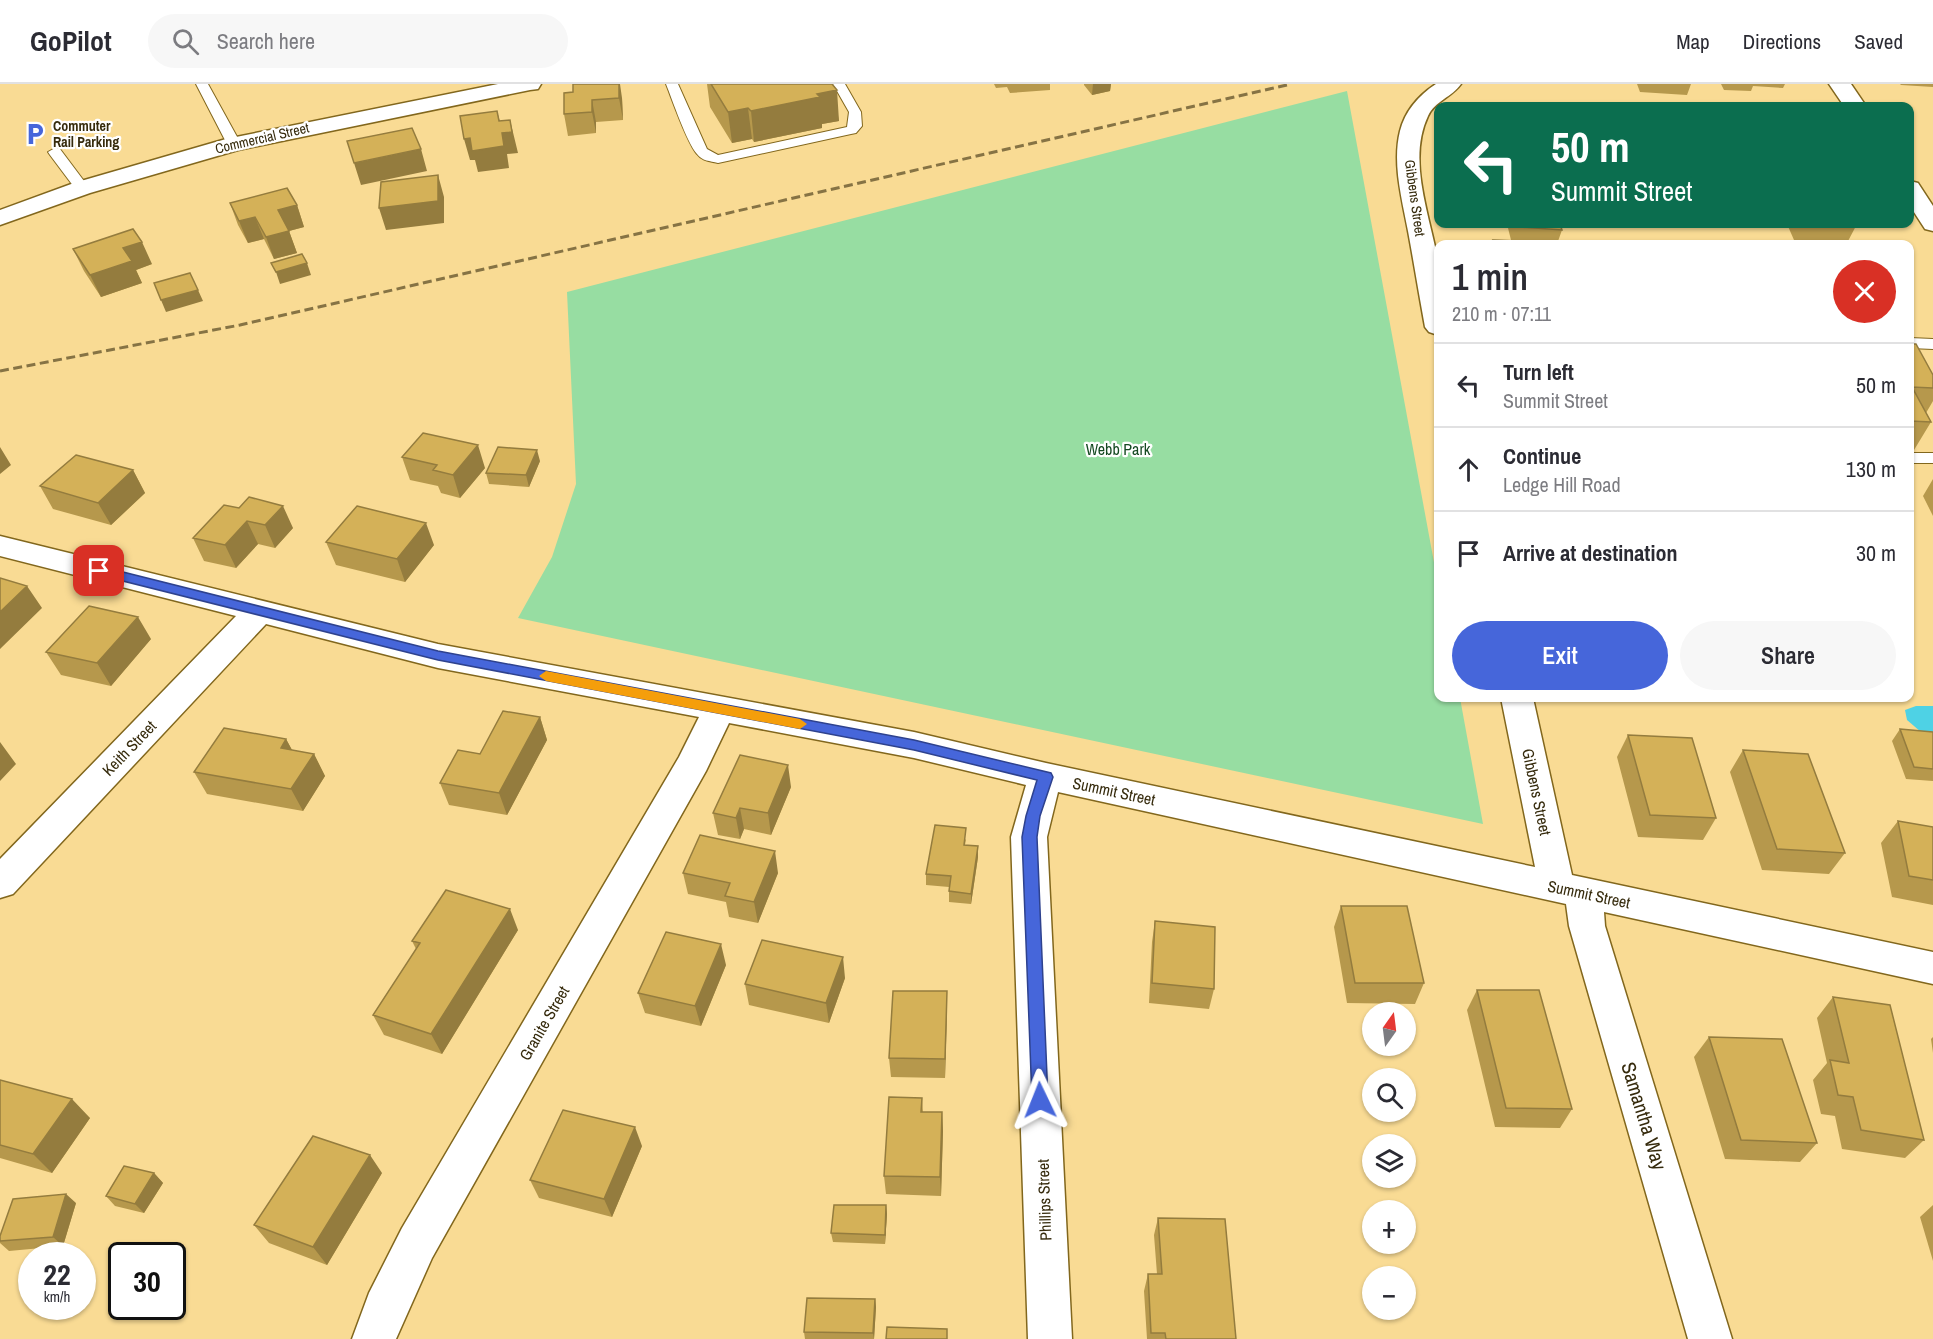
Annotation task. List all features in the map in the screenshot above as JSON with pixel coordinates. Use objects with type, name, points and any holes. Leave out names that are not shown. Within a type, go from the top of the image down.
[{"type":"street","name":"Commercial Street","points":[[0,218],[82,188],[234,144],[530,84]]},
{"type":"street","name":"Gibbens Street","points":[[1434,306],[1409,177],[1408,148],[1414,122],[1426,99],[1450,84]]},
{"type":"street","points":[[1840,84],[1852,102]]},
{"type":"street","points":[[1914,195],[1933,224]]},
{"type":"street","name":"Summit Street","points":[[0,546],[438,656],[914,745],[1046,777],[1933,968]]},
{"type":"street","name":"Keith Street","points":[[0,883],[259,612]]},
{"type":"street","name":"Gibbens Street","points":[[1519,702],[1570,890]]},
{"type":"street","name":"Granite Street","points":[[374,1339],[389,1300],[417,1243],[688,772],[719,709]]},
{"type":"street","name":"Phillips Street","points":[[1046,777],[1033,816],[1029,837],[1050,1339]]},
{"type":"street","name":"Samantha Way","points":[[1570,890],[1587,926],[1710,1339]]},
{"type":"lane","points":[[202,84],[234,144]]},
{"type":"lane","points":[[690,84],[672,85],[701,151],[708,157],[718,159],[851,130],[855,126],[855,112],[839,84]]},
{"type":"lane","points":[[56,152],[82,188]]},
{"type":"lane","points":[[1914,343],[1933,344]]},
{"type":"lane","points":[[1914,458],[1933,458]]},
{"type":"green space","name":"Webb Park","points":[[1347,91],[1434,562],[1434,702],[1461,702],[1483,824],[518,618],[552,557],[576,484],[567,292]]},
{"type":"water","points":[[1916,706],[1933,706],[1933,733],[1921,732],[1907,720],[1905,710]]},
{"type":"building","points":[[573,84],[619,84],[619,98],[592,100],[592,112],[564,114],[564,93],[573,92]]},
{"type":"building","points":[[711,84],[832,84],[837,90],[817,94],[820,97],[751,111],[748,108],[728,112]]},
{"type":"building","points":[[497,111],[499,121],[510,120],[512,132],[502,133],[504,146],[472,151],[470,138],[464,139],[460,116]]},
{"type":"building","points":[[412,128],[421,149],[354,163],[347,141]]},
{"type":"building","points":[[438,175],[438,201],[379,208],[381,182]]},
{"type":"building","points":[[287,188],[297,205],[278,210],[289,231],[266,237],[255,217],[239,221],[230,203]]},
{"type":"building","points":[[1534,228],[1561,228],[1562,230]]},
{"type":"building","points":[[133,229],[142,242],[123,248],[132,261],[90,275],[73,249]]},
{"type":"building","points":[[302,254],[307,263],[276,272],[271,263]]},
{"type":"building","points":[[190,273],[198,290],[161,300],[154,283]]},
{"type":"building","points":[[1914,344],[1933,375],[1933,388],[1914,387]]},
{"type":"building","points":[[1914,391],[1931,422],[1914,421]]},
{"type":"building","points":[[423,433],[478,445],[453,475],[433,470],[437,465],[402,457]]},
{"type":"building","points":[[498,447],[537,450],[526,475],[486,473]]},
{"type":"building","points":[[76,455],[133,470],[98,503],[40,486]]},
{"type":"building","points":[[249,497],[283,506],[265,525],[247,521],[225,545],[193,538],[224,505],[239,508]]},
{"type":"building","points":[[357,506],[426,523],[397,559],[326,542]]},
{"type":"building","points":[[0,578],[27,586],[0,612]]},
{"type":"building","points":[[89,606],[138,617],[97,663],[46,652]]},
{"type":"building","points":[[503,711],[540,717],[499,793],[440,783],[458,750],[480,754]]},
{"type":"building","points":[[224,728],[286,739],[281,748],[314,754],[291,789],[194,772]]},
{"type":"building","points":[[1900,729],[1933,732],[1933,769],[1914,767]]},
{"type":"building","points":[[1628,735],[1692,738],[1716,818],[1650,815]]},
{"type":"building","points":[[1743,750],[1808,754],[1845,853],[1777,849]]},
{"type":"building","points":[[740,755],[788,765],[768,813],[740,808],[736,818],[713,813]]},
{"type":"building","points":[[1898,821],[1933,827],[1933,880],[1909,876]]},
{"type":"building","points":[[935,825],[966,828],[964,845],[978,846],[971,894],[949,891],[951,876],[926,874]]},
{"type":"building","points":[[700,835],[775,851],[754,902],[725,896],[730,883],[683,873]]},
{"type":"building","points":[[446,890],[510,909],[431,1034],[373,1015],[420,943],[412,941]]},
{"type":"building","points":[[1341,906],[1407,906],[1424,983],[1355,983]]},
{"type":"building","points":[[1155,921],[1215,927],[1214,989],[1152,983]]},
{"type":"building","points":[[666,932],[721,944],[695,1006],[638,993]]},
{"type":"building","points":[[762,940],[843,957],[826,1003],[745,984]]},
{"type":"building","points":[[1477,990],[1539,990],[1572,1109],[1506,1108]]},
{"type":"building","points":[[893,991],[947,991],[945,1059],[889,1058]]},
{"type":"building","points":[[1833,997],[1890,1005],[1924,1140],[1861,1130],[1853,1097],[1838,1095],[1830,1060],[1849,1063]]},
{"type":"building","points":[[1709,1037],[1782,1039],[1817,1143],[1741,1140]]},
{"type":"building","points":[[0,1080],[72,1099],[33,1154],[0,1145]]},
{"type":"building","points":[[889,1097],[922,1098],[921,1112],[942,1112],[940,1177],[884,1176]]},
{"type":"building","points":[[563,1110],[635,1127],[604,1199],[530,1180]]},
{"type":"building","points":[[313,1136],[370,1155],[313,1247],[254,1225]]},
{"type":"building","points":[[124,1166],[154,1173],[135,1204],[106,1196]]},
{"type":"building","points":[[66,1194],[53,1237],[0,1241],[13,1199]]},
{"type":"building","points":[[834,1205],[886,1205],[885,1235],[831,1233]]},
{"type":"building","points":[[1158,1218],[1225,1219],[1236,1339],[1166,1339],[1165,1333],[1151,1333],[1148,1274],[1162,1274]]},
{"type":"building","points":[[807,1298],[875,1299],[873,1333],[804,1332]]},
{"type":"building","points":[[887,1327],[947,1329],[947,1339],[886,1339]]},
{"type":"railway","points":[[0,371],[240,325],[1291,84]]},
{"type":"slow traffic","points":[[546,676],[800,724]]},
{"type":"place","name":"Commuter Rail Parking","points":[[35,134]]},
{"type":"route","points":[[99,571],[438,656],[914,745],[1046,777],[1038,796],[1029,837],[1040,1100]]}]
